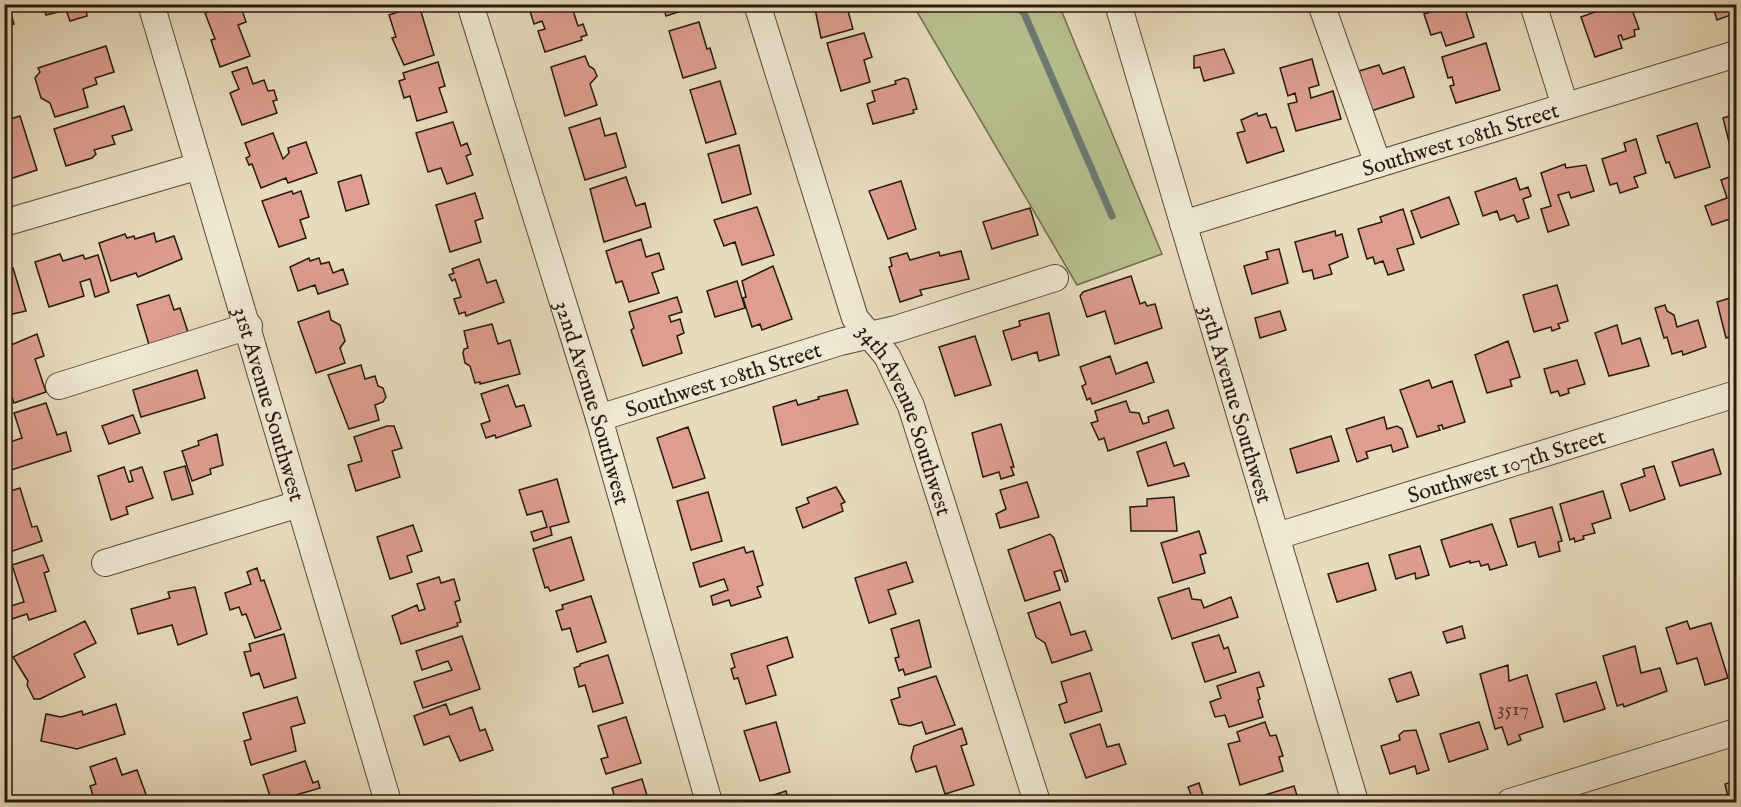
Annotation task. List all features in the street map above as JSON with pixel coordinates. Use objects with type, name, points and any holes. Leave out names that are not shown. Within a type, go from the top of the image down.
[{"type":"street","name":"31st Avenue Southwest","points":[[151,4],[249,326],[299,504],[388,802]]},
{"type":"street","name":"32nd Avenue Southwest","points":[[470,4],[599,418],[709,802]]},
{"type":"street","name":"34th Avenue Southwest","points":[[757,4],[855,318],[887,356],[911,406],[1037,802]]},
{"type":"street","name":"35th Avenue Southwest","points":[[1118,4],[1355,802]]},
{"type":"street","points":[[1322,4],[1378,164]]},
{"type":"street","points":[[1533,4],[1565,106]]},
{"type":"street","name":"Southwest 108th Street","points":[[1183,224],[1737,54]]},
{"type":"street","points":[[4,223],[199,166]]},
{"type":"street","name":"Southwest 108th Street","points":[[599,418],[840,342],[870,335],[1055,278]]},
{"type":"street","points":[[59,386],[249,326]]},
{"type":"street","name":"Southwest 107th Street","points":[[1277,536],[1737,394]]},
{"type":"street","points":[[105,563],[299,504]]},
{"type":"street","points":[[1510,802],[1737,732]]},
{"type":"green space","points":[[913,5],[1059,5],[1162,254],[1077,285]]},
{"type":"building","points":[[4,4],[8,4],[14,24],[4,27]]},
{"type":"building","points":[[43,4],[86,4],[87,16],[70,21],[66,10],[46,15]]},
{"type":"building","points":[[229,4],[240,4],[246,22],[238,25],[250,56],[220,67],[211,40],[215,39],[205,13]]},
{"type":"building","points":[[538,4],[571,4],[578,26],[583,24],[587,35],[581,37],[582,40],[545,52],[538,31],[545,29],[542,21],[534,24],[530,11],[538,9]]},
{"type":"building","points":[[663,4],[697,4],[697,6],[666,16]]},
{"type":"building","points":[[814,4],[846,4],[853,29],[821,38]]},
{"type":"building","points":[[1432,4],[1469,4],[1464,6],[1474,37],[1446,46],[1441,32],[1431,35],[1424,14],[1434,11]]},
{"type":"building","points":[[1617,4],[1630,4],[1639,29],[1634,30],[1635,36],[1623,40],[1621,35],[1618,36],[1622,48],[1595,57],[1581,17]]},
{"type":"building","points":[[1712,4],[1736,4],[1736,13],[1717,20]]},
{"type":"building","points":[[419,5],[434,55],[404,65],[392,38],[396,37],[389,15]]},
{"type":"building","points":[[699,22],[707,49],[710,48],[716,68],[683,78],[669,31]]},
{"type":"building","points":[[864,33],[872,57],[864,60],[870,82],[841,91],[827,43]]},
{"type":"building","points":[[1486,43],[1500,90],[1456,103],[1450,86],[1454,85],[1452,77],[1448,78],[1442,57]]},
{"type":"building","points":[[106,46],[114,72],[95,78],[97,84],[83,89],[88,107],[55,117],[50,103],[41,98],[35,78],[40,72],[38,68]]},
{"type":"building","points":[[1224,49],[1234,73],[1204,81],[1200,67],[1194,68],[1194,56]]},
{"type":"building","points":[[585,56],[597,76],[590,84],[597,105],[565,116],[551,67]]},
{"type":"building","points":[[1312,59],[1319,85],[1309,88],[1311,98],[1333,91],[1341,119],[1296,131],[1288,104],[1297,102],[1295,93],[1288,96],[1280,68]]},
{"type":"building","points":[[438,62],[445,86],[439,88],[447,112],[417,121],[410,96],[404,98],[399,81],[405,79],[403,73]]},
{"type":"building","points":[[1379,65],[1383,74],[1404,67],[1414,97],[1368,112],[1358,81],[1362,80],[1359,71]]},
{"type":"building","points":[[247,67],[253,84],[264,80],[268,91],[274,90],[277,100],[273,101],[277,113],[242,125],[230,93],[239,89],[232,72]]},
{"type":"building","points":[[908,79],[917,109],[913,110],[914,113],[873,124],[867,104],[875,101],[872,91],[896,84],[895,81]]},
{"type":"building","points":[[720,81],[736,134],[706,143],[690,90]]},
{"type":"building","points":[[124,106],[132,130],[112,136],[115,144],[94,150],[96,154],[92,158],[66,166],[54,129]]},
{"type":"building","points":[[1257,113],[1258,116],[1266,114],[1271,128],[1276,127],[1284,151],[1247,163],[1237,133],[1245,131],[1241,120]]},
{"type":"building","points":[[1736,114],[1736,144],[1730,146],[1723,118]]},
{"type":"building","points":[[20,116],[37,170],[10,179],[4,162],[4,121]]},
{"type":"building","points":[[600,118],[605,136],[616,133],[626,167],[585,180],[569,128]]},
{"type":"building","points":[[453,122],[461,146],[467,143],[471,154],[466,156],[473,175],[447,184],[441,168],[428,172],[416,133]]},
{"type":"building","points":[[1697,123],[1710,167],[1675,178],[1669,162],[1666,163],[1657,136]]},
{"type":"building","points":[[273,133],[283,159],[289,153],[288,148],[306,142],[317,173],[288,183],[286,178],[261,188],[252,164],[249,165],[246,158],[250,156],[245,143]]},
{"type":"building","points":[[1636,139],[1646,173],[1634,177],[1638,187],[1620,193],[1617,183],[1610,185],[1602,159],[1626,151],[1624,143]]},
{"type":"building","points":[[739,145],[751,194],[722,203],[708,154]]},
{"type":"building","points":[[1565,164],[1566,168],[1586,165],[1594,191],[1571,198],[1569,192],[1558,195],[1569,225],[1548,232],[1541,209],[1551,206],[1541,173]]},
{"type":"building","points":[[361,175],[369,204],[346,211],[338,182]]},
{"type":"building","points":[[1732,176],[1736,189],[1736,194],[1733,195],[1736,217],[1712,225],[1705,206],[1727,198],[1721,180]]},
{"type":"building","points":[[626,177],[636,206],[645,203],[651,227],[604,242],[590,189]]},
{"type":"building","points":[[1516,178],[1520,190],[1528,187],[1531,196],[1523,199],[1529,218],[1517,222],[1514,215],[1500,220],[1497,211],[1483,216],[1475,192]]},
{"type":"building","points":[[901,181],[916,229],[888,239],[869,191]]},
{"type":"building","points":[[292,191],[293,194],[301,191],[309,217],[300,220],[306,238],[279,247],[262,201]]},
{"type":"building","points":[[475,193],[483,218],[475,221],[481,242],[450,252],[436,205]]},
{"type":"building","points":[[1449,197],[1459,224],[1421,238],[1411,211]]},
{"type":"building","points":[[757,207],[774,255],[742,265],[735,242],[724,246],[714,220]]},
{"type":"building","points":[[1030,208],[1038,235],[992,249],[983,222]]},
{"type":"building","points":[[1403,209],[1414,244],[1397,249],[1404,270],[1388,275],[1383,261],[1375,264],[1373,257],[1367,259],[1358,229],[1382,222],[1380,217]]},
{"type":"building","points":[[1335,231],[1336,236],[1342,234],[1348,257],[1329,265],[1332,274],[1314,279],[1312,270],[1303,272],[1295,242]]},
{"type":"building","points":[[154,233],[156,242],[174,236],[182,259],[138,277],[136,273],[111,281],[99,243],[125,234],[127,238],[134,236],[135,239]]},
{"type":"building","points":[[641,239],[646,257],[659,253],[664,269],[652,273],[659,293],[629,302],[622,281],[616,283],[606,251]]},
{"type":"building","points":[[1279,249],[1288,283],[1252,294],[1244,266],[1268,259],[1266,252]]},
{"type":"building","points":[[961,251],[969,279],[920,290],[922,295],[900,302],[889,267],[892,266],[890,258],[907,253],[910,260],[939,252],[940,256]]},
{"type":"building","points":[[60,254],[63,261],[83,255],[85,259],[98,255],[109,292],[95,297],[90,279],[80,282],[84,296],[49,307],[35,262]]},
{"type":"building","points":[[309,258],[310,261],[319,258],[321,264],[329,262],[333,273],[343,269],[348,284],[318,294],[315,285],[298,291],[290,267]]},
{"type":"building","points":[[479,259],[487,283],[496,280],[504,302],[466,316],[465,312],[459,314],[454,299],[461,297],[455,279],[452,281],[449,275],[454,273],[452,269]]},
{"type":"building","points":[[773,266],[792,319],[762,330],[760,324],[752,327],[743,298],[746,297],[742,281]]},
{"type":"building","points":[[13,268],[26,311],[4,316],[4,270]]},
{"type":"building","points":[[1131,276],[1140,304],[1145,302],[1147,306],[1155,304],[1162,328],[1115,344],[1105,311],[1087,317],[1080,296],[1083,292]]},
{"type":"building","points":[[737,281],[745,308],[715,317],[707,291]]},
{"type":"building","points":[[1557,285],[1568,321],[1558,324],[1560,328],[1552,331],[1551,327],[1534,332],[1523,295]]},
{"type":"building","points":[[169,295],[174,310],[180,308],[189,335],[150,348],[137,305]]},
{"type":"building","points":[[677,297],[682,312],[669,316],[671,322],[680,319],[684,333],[677,336],[682,353],[643,366],[631,330],[634,328],[629,312]]},
{"type":"building","points":[[1730,298],[1732,301],[1736,300],[1736,335],[1726,338],[1717,302]]},
{"type":"building","points":[[1665,305],[1667,311],[1674,315],[1677,327],[1698,320],[1706,347],[1683,355],[1682,351],[1672,354],[1667,337],[1664,338],[1655,308]]},
{"type":"building","points":[[329,311],[331,320],[340,325],[345,341],[340,348],[345,363],[316,373],[298,322]]},
{"type":"building","points":[[1280,311],[1286,330],[1260,338],[1255,318]]},
{"type":"building","points":[[1049,313],[1059,355],[1039,361],[1037,352],[1012,360],[1003,331],[1020,326],[1019,321]]},
{"type":"building","points":[[492,324],[498,344],[510,340],[520,374],[480,384],[480,382],[475,383],[470,366],[465,363],[463,353],[464,349],[468,348],[464,331]]},
{"type":"building","points":[[1617,325],[1622,344],[1640,338],[1649,366],[1609,376],[1595,333]]},
{"type":"building","points":[[37,334],[44,356],[35,359],[46,392],[14,403],[8,386],[4,388],[4,348]]},
{"type":"building","points":[[975,336],[991,385],[955,396],[939,347]]},
{"type":"building","points":[[1508,341],[1520,377],[1510,380],[1512,386],[1487,393],[1475,355]]},
{"type":"building","points":[[1110,356],[1116,374],[1147,362],[1154,382],[1092,404],[1090,398],[1087,400],[1082,386],[1086,384],[1080,367]]},
{"type":"building","points":[[1577,360],[1585,384],[1568,389],[1569,393],[1560,396],[1558,391],[1551,393],[1544,369]]},
{"type":"building","points":[[361,365],[365,379],[375,376],[378,386],[383,388],[386,397],[383,402],[375,405],[379,420],[349,429],[328,375]]},
{"type":"building","points":[[197,370],[205,398],[141,417],[133,390]]},
{"type":"building","points":[[1429,380],[1432,388],[1452,381],[1465,422],[1443,429],[1442,425],[1438,426],[1440,430],[1417,437],[1400,390]]},
{"type":"building","points":[[508,385],[516,407],[524,405],[531,426],[496,438],[495,435],[486,438],[481,424],[490,421],[481,394]]},
{"type":"building","points":[[847,390],[858,424],[782,445],[773,407],[796,400],[798,405]]},
{"type":"building","points":[[1126,401],[1130,412],[1139,413],[1143,424],[1149,422],[1148,417],[1168,410],[1174,428],[1108,451],[1104,438],[1099,440],[1091,423],[1098,421],[1095,411]]},
{"type":"building","points":[[46,403],[57,435],[66,432],[71,451],[11,470],[4,444],[22,438],[14,413]]},
{"type":"building","points":[[133,415],[140,433],[109,444],[102,426]]},
{"type":"building","points":[[1384,417],[1387,429],[1397,426],[1402,429],[1408,447],[1393,452],[1391,445],[1366,452],[1368,458],[1357,462],[1346,429]]},
{"type":"building","points":[[1001,424],[1014,467],[1011,467],[1014,475],[1001,479],[999,472],[983,477],[972,433]]},
{"type":"building","points":[[387,426],[394,426],[402,448],[392,451],[400,477],[356,491],[348,465],[362,461],[354,437]]},
{"type":"building","points":[[688,427],[705,478],[673,488],[657,438]]},
{"type":"building","points":[[217,434],[223,465],[210,469],[211,474],[192,481],[182,451],[199,445],[198,441]]},
{"type":"building","points":[[1331,436],[1339,461],[1297,473],[1290,449]]},
{"type":"building","points":[[1166,442],[1174,466],[1184,463],[1189,476],[1148,486],[1137,452]]},
{"type":"building","points":[[1713,449],[1721,474],[1680,486],[1672,462]]},
{"type":"building","points":[[185,466],[193,494],[172,500],[164,472]]},
{"type":"building","points":[[1654,466],[1665,499],[1630,511],[1621,484],[1645,476],[1643,469]]},
{"type":"building","points":[[124,467],[129,482],[133,481],[130,471],[142,467],[153,498],[126,507],[128,514],[111,520],[98,476]]},
{"type":"building","points":[[557,479],[569,522],[550,527],[552,535],[534,541],[531,532],[547,527],[542,511],[527,515],[519,490]]},
{"type":"building","points":[[1027,482],[1039,517],[1000,528],[996,514],[1006,509],[1000,490]]},
{"type":"building","points":[[836,487],[845,502],[841,504],[843,511],[803,528],[796,508],[809,503],[807,498]]},
{"type":"building","points":[[20,488],[32,527],[37,526],[42,541],[4,554],[4,493]]},
{"type":"building","points":[[1603,491],[1611,518],[1592,524],[1595,533],[1583,536],[1584,539],[1575,542],[1574,538],[1570,540],[1560,504]]},
{"type":"building","points":[[708,492],[722,541],[691,550],[677,501]]},
{"type":"building","points":[[1174,497],[1177,531],[1131,531],[1130,507],[1147,506],[1147,499]]},
{"type":"building","points":[[1552,507],[1562,541],[1558,542],[1560,551],[1539,557],[1535,542],[1518,547],[1510,519]]},
{"type":"building","points":[[1492,524],[1507,565],[1490,570],[1488,564],[1481,566],[1479,561],[1470,563],[1470,561],[1450,567],[1441,540]]},
{"type":"building","points":[[413,525],[422,551],[407,556],[412,572],[390,579],[377,537]]},
{"type":"building","points":[[1199,531],[1206,553],[1200,555],[1205,573],[1173,583],[1161,543]]},
{"type":"building","points":[[1050,534],[1054,538],[1068,581],[1065,582],[1061,570],[1054,572],[1060,590],[1025,601],[1008,550]]},
{"type":"building","points":[[571,537],[584,580],[550,591],[548,587],[545,588],[533,549]]},
{"type":"building","points":[[1420,546],[1429,575],[1416,579],[1415,573],[1396,579],[1389,555]]},
{"type":"building","points":[[744,547],[746,553],[753,551],[763,585],[757,587],[761,597],[731,606],[729,600],[713,605],[711,596],[728,590],[724,579],[700,587],[693,563]]},
{"type":"building","points":[[43,555],[49,571],[44,573],[56,611],[29,620],[27,614],[6,621],[4,608],[24,602],[12,565]]},
{"type":"building","points":[[906,562],[913,582],[888,590],[896,614],[869,623],[855,578]]},
{"type":"building","points":[[1368,563],[1376,590],[1337,602],[1328,574]]},
{"type":"building","points":[[257,568],[261,581],[264,580],[281,629],[255,638],[246,614],[242,615],[239,607],[230,610],[225,593],[251,584],[247,572]]},
{"type":"building","points":[[439,577],[441,583],[454,579],[460,600],[455,602],[461,622],[457,623],[458,626],[401,644],[392,616],[417,605],[419,611],[425,609],[417,584]]},
{"type":"building","points":[[195,587],[207,634],[178,645],[172,625],[138,634],[131,609],[170,598],[168,592]]},
{"type":"building","points":[[1189,588],[1192,599],[1201,600],[1204,608],[1231,597],[1238,617],[1172,639],[1158,598]]},
{"type":"building","points":[[591,596],[606,642],[577,652],[570,628],[562,630],[556,611],[563,609],[562,605]]},
{"type":"building","points":[[1060,602],[1071,635],[1085,631],[1092,650],[1052,663],[1045,643],[1036,637],[1028,613]]},
{"type":"building","points":[[919,620],[931,667],[905,675],[903,669],[899,671],[895,658],[899,657],[891,629]]},
{"type":"building","points":[[85,621],[96,643],[74,654],[85,677],[40,699],[34,699],[27,685],[28,681],[13,657]]},
{"type":"building","points":[[1687,621],[1690,629],[1711,623],[1728,678],[1705,685],[1697,658],[1677,664],[1666,628]]},
{"type":"building","points":[[1462,626],[1465,638],[1447,643],[1443,632]]},
{"type":"building","points":[[284,634],[296,678],[264,688],[259,673],[251,676],[244,652],[251,651],[249,644]]},
{"type":"building","points":[[1219,635],[1224,649],[1228,647],[1236,672],[1205,682],[1192,643]]},
{"type":"building","points":[[462,636],[480,689],[423,708],[414,682],[452,670],[448,661],[422,670],[416,651]]},
{"type":"building","points":[[787,637],[793,657],[767,666],[776,695],[746,704],[738,678],[734,679],[731,669],[735,667],[731,654]]},
{"type":"building","points":[[1635,646],[1641,673],[1660,668],[1667,691],[1624,707],[1623,704],[1617,706],[1603,656]]},
{"type":"building","points":[[608,655],[623,703],[593,712],[585,685],[579,687],[574,668]]},
{"type":"building","points":[[1508,665],[1509,681],[1527,675],[1543,727],[1519,735],[1521,740],[1508,745],[1502,727],[1495,729],[1480,674]]},
{"type":"building","points":[[1259,672],[1264,686],[1257,688],[1263,717],[1229,727],[1225,715],[1215,717],[1210,702],[1221,698],[1217,686]]},
{"type":"building","points":[[1411,672],[1419,695],[1397,702],[1389,679]]},
{"type":"building","points":[[1090,673],[1102,711],[1065,723],[1059,705],[1067,702],[1061,682]]},
{"type":"building","points":[[936,676],[955,725],[926,734],[922,722],[910,726],[899,724],[891,700],[900,697],[898,688]]},
{"type":"building","points":[[1596,682],[1605,709],[1564,722],[1556,694]]},
{"type":"building","points":[[297,697],[305,723],[291,727],[296,751],[251,765],[244,741],[251,739],[243,713]]},
{"type":"building","points":[[116,704],[125,734],[77,749],[41,741],[46,714],[61,717],[82,711],[83,715]]},
{"type":"building","points":[[446,704],[450,715],[472,707],[480,731],[485,729],[493,750],[460,761],[449,736],[424,745],[414,716]]},
{"type":"building","points":[[626,717],[641,763],[606,774],[601,759],[608,757],[598,726]]},
{"type":"building","points":[[776,722],[790,772],[760,781],[744,731]]},
{"type":"building","points":[[1265,722],[1270,736],[1276,735],[1283,756],[1279,757],[1283,771],[1240,785],[1228,744],[1240,741],[1237,732]]},
{"type":"building","points":[[1479,722],[1488,749],[1449,762],[1440,734]]},
{"type":"building","points":[[1100,724],[1107,747],[1119,744],[1126,764],[1086,778],[1070,734]]},
{"type":"building","points":[[962,728],[967,744],[961,746],[974,785],[945,794],[936,766],[916,772],[911,758],[914,746]]},
{"type":"building","points":[[1416,730],[1429,770],[1417,774],[1415,766],[1390,774],[1381,746],[1400,740],[1399,735],[1404,731]]},
{"type":"building","points":[[116,758],[122,775],[137,770],[147,797],[131,802],[95,802],[90,786],[96,784],[90,767]]},
{"type":"building","points":[[305,761],[313,783],[318,781],[320,788],[272,802],[263,775]]},
{"type":"building","points":[[642,779],[649,802],[616,802],[612,788]]},
{"type":"building","points":[[1736,781],[1736,802],[1729,802],[1725,784]]},
{"type":"building","points":[[1199,783],[1205,802],[1167,802],[1191,795],[1188,787]]},
{"type":"building","points":[[1294,786],[1299,802],[1243,802]]},
{"type":"building","points":[[786,791],[789,802],[758,802],[758,800]]},
{"type":"building","points":[[1686,796],[1687,799],[1698,796],[1700,802],[1665,802]]},
{"type":"waterway","points":[[1013,4],[1024,13],[1112,216]]}]
